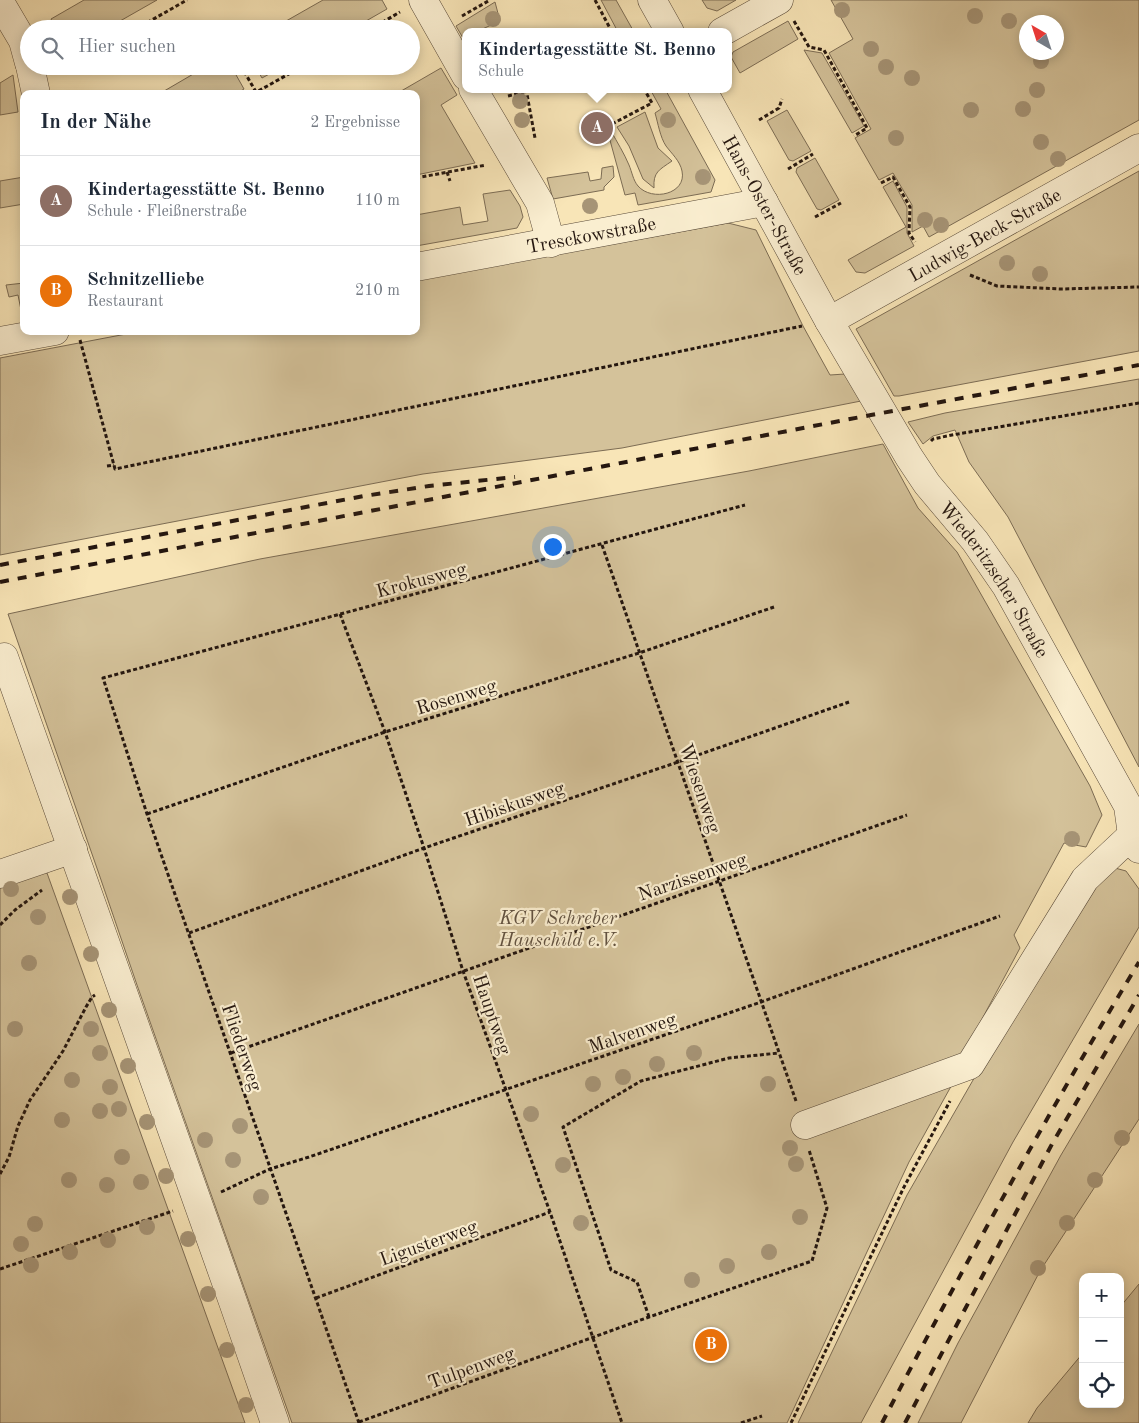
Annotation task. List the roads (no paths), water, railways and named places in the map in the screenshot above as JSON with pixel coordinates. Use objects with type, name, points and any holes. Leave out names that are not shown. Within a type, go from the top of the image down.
[{"type":"street","points":[[652,0],[668,28]]},
{"type":"street","points":[[0,2],[20,36]]},
{"type":"street","points":[[414,5],[462,71]]},
{"type":"street","points":[[732,28],[786,9]]},
{"type":"street","points":[[31,75],[35,90]]},
{"type":"street","points":[[475,93],[540,202],[551,243]]},
{"type":"street","name":"Hans-Oster-Straße","points":[[704,93],[829,321]]},
{"type":"street","name":"Ludwig-Beck-Straße","points":[[829,321],[1139,148]]},
{"type":"street","name":"Tresckowstraße","points":[[420,266],[764,202]]},
{"type":"street","name":"Wiederitzscher Straße","points":[[829,321],[909,457],[927,484],[975,541],[1006,586],[1128,806],[1135,842]]},
{"type":"street","points":[[0,340],[30,335]]},
{"type":"street","points":[[4,656],[275,1423]]},
{"type":"street","points":[[805,1125],[970,1066],[1085,879],[1135,842]]},
{"type":"street","points":[[0,874],[77,862]]},
{"type":"railway","points":[[0,582],[1139,365]]},
{"type":"railway","points":[[0,565],[364,496],[429,486],[515,477]]},
{"type":"railway","points":[[882,1423],[1007,1191],[1139,962]]},
{"type":"railway","points":[[905,1423],[1052,1144],[1139,995]]},
{"type":"place","name":"Kindertagesstätte St. Benno","points":[[597,128]]},
{"type":"place","name":"Schnitzelliebe","points":[[711,1345]]},
{"type":"park label","name":"KGV Schreber Hauschild e.V.","points":[[558,928]]}]
